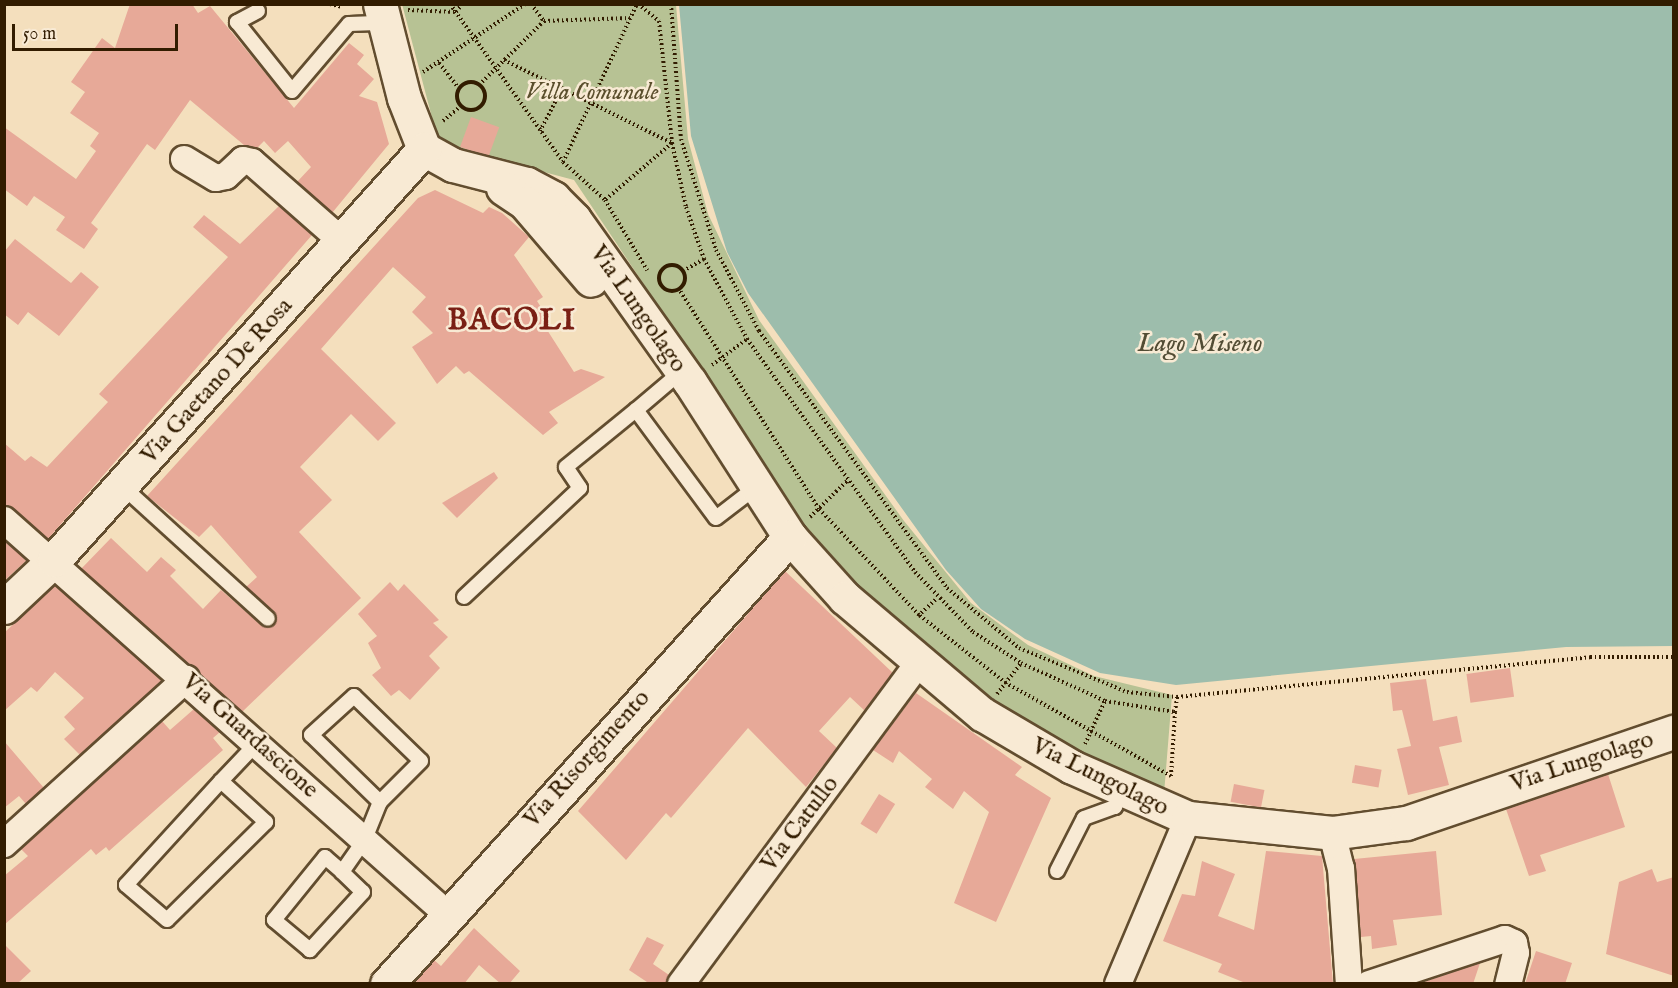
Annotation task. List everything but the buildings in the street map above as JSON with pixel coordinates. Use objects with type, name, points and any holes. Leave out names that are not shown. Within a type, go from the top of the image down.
[{"type":"main road","points":[[386,12],[424,149]]},
{"type":"main road","name":"Via Lungolago","points":[[424,149],[484,176],[525,203],[686,373],[755,488],[790,537],[845,598],[918,664],[1006,729],[1121,792],[1188,818],[1332,834],[1406,823],[1674,732]]},
{"type":"main road","name":"Via Gaetano De Rosa","points":[[4,608],[54,560],[122,486],[424,149]]},
{"type":"main road","name":"Via Risorgimento","points":[[387,984],[446,913],[790,537]]},
{"type":"street","points":[[184,159],[216,178],[226,176],[243,160],[252,162],[343,242]]},
{"type":"street","name":"Via Guardascione","points":[[4,520],[54,560],[446,913]]},
{"type":"street","name":"Via Catullo","points":[[681,984],[918,664]]},
{"type":"street","points":[[4,844],[186,679]]},
{"type":"street","points":[[1118,984],[1188,818]]},
{"type":"street","points":[[1332,834],[1341,868],[1349,984]]},
{"type":"street","points":[[1369,984],[1505,939],[1514,943],[1516,953],[1508,984]]},
{"type":"lane","points":[[258,11],[237,22],[292,91],[349,24],[386,12]]},
{"type":"lane","points":[[464,597],[580,488],[566,467],[686,373]]},
{"type":"lane","points":[[636,410],[716,518],[755,488]]},
{"type":"lane","points":[[122,486],[268,619]]},
{"type":"lane","points":[[342,872],[365,839],[380,802],[421,761],[354,696],[311,735],[380,802]]},
{"type":"lane","points":[[221,781],[266,822],[167,920],[126,885],[221,781],[257,743]]},
{"type":"lane","points":[[1057,871],[1084,818],[1114,807],[1121,792]]},
{"type":"lane","points":[[325,856],[342,872],[363,892],[310,950],[274,920],[325,856]]},
{"type":"path","points":[[450,4],[563,162],[605,200],[656,286]]},
{"type":"path","points":[[456,12],[462,4]]},
{"type":"path","points":[[411,78],[439,63],[525,4]]},
{"type":"path","points":[[531,4],[544,21]]},
{"type":"path","points":[[563,162],[637,4],[659,21],[672,143],[704,259],[747,339],[848,480],[937,598],[973,632],[1020,663],[1105,701],[1175,712]]},
{"type":"path","points":[[671,4],[670,18],[681,139],[716,250],[759,331],[872,489],[947,588],[1019,648],[1127,692],[1177,697],[1590,657],[1674,657]]},
{"type":"path","points":[[386,12],[456,12]]},
{"type":"path","points":[[459,89],[479,85],[544,21],[630,18]]},
{"type":"path","points":[[659,21],[670,18]]},
{"type":"path","points":[[504,60],[592,100],[672,143]]},
{"type":"path","points":[[439,63],[459,89],[460,106],[473,110],[484,97],[479,85]]},
{"type":"path","points":[[540,131],[563,87]]},
{"type":"path","points":[[605,200],[672,143]]},
{"type":"path","points":[[679,290],[663,287],[660,275],[668,266],[683,271],[704,259]]},
{"type":"path","points":[[683,271],[679,290],[819,508],[919,615],[1006,683],[1092,734],[1171,776],[1177,697]]},
{"type":"path","points":[[686,373],[721,357],[747,339]]},
{"type":"path","points":[[790,537],[848,480]]},
{"type":"path","points":[[911,623],[937,598]]},
{"type":"path","points":[[992,701],[1020,663]]},
{"type":"path","points":[[1079,754],[1092,734],[1105,701]]},
{"type":"green space","name":"Villa Comunale","points":[[402,4],[676,5],[688,139],[708,214],[759,320],[904,521],[971,603],[1028,645],[1094,676],[1172,695],[1164,794],[995,708],[899,629],[807,528],[574,180],[439,144]]},
{"type":"water","name":"Lago Miseno","points":[[679,5],[1673,5],[1673,646],[1566,647],[1176,685],[1100,673],[1025,639],[981,609],[946,570],[748,293],[727,252],[691,136]]},
{"type":"district","name":"BACOLI","points":[[512,321]]}]
